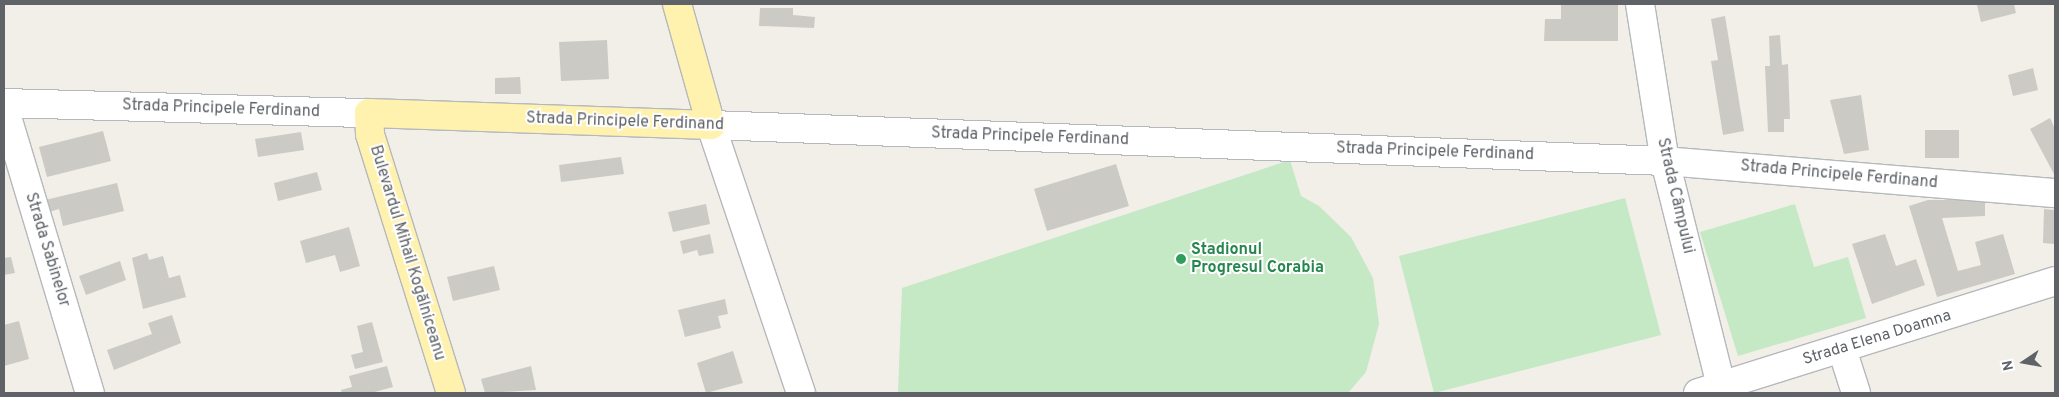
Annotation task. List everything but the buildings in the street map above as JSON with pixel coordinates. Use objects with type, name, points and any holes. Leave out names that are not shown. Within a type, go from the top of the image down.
[{"type":"main road","points":[[677,4],[712,125]]},
{"type":"main road","name":"Strada Principele Ferdinand","points":[[369,113],[712,125]]},
{"type":"main road","name":"Bulevardul Mihail Kogălniceanu","points":[[369,113],[370,134],[451,393]]},
{"type":"street","name":"Strada Câmpului","points":[[1640,4],[1665,161],[1709,390]]},
{"type":"street","name":"Strada Principele Ferdinand","points":[[4,105],[369,113]]},
{"type":"street","name":"Strada Sabinelor","points":[[4,105],[90,393]]},
{"type":"street","name":"Strada Principele Ferdinand","points":[[712,125],[1665,161],[2055,193]]},
{"type":"street","points":[[712,125],[801,393]]},
{"type":"street","name":"Strada Elena Doamna","points":[[1709,390],[2055,282]]},
{"type":"street","points":[[1842,349],[1856,393]]},
{"type":"green space","points":[[1290,160],[1301,196],[1319,206],[1351,237],[1373,278],[1379,324],[1366,372],[1348,393],[898,393],[902,288]]},
{"type":"green space","points":[[1625,198],[1661,335],[1434,393],[1399,256]]},
{"type":"green space","points":[[1795,204],[1814,267],[1848,257],[1866,318],[1738,356],[1700,232]]},
{"type":"place","name":"Stadionul Progresul Corabia","points":[[1181,259]]}]
